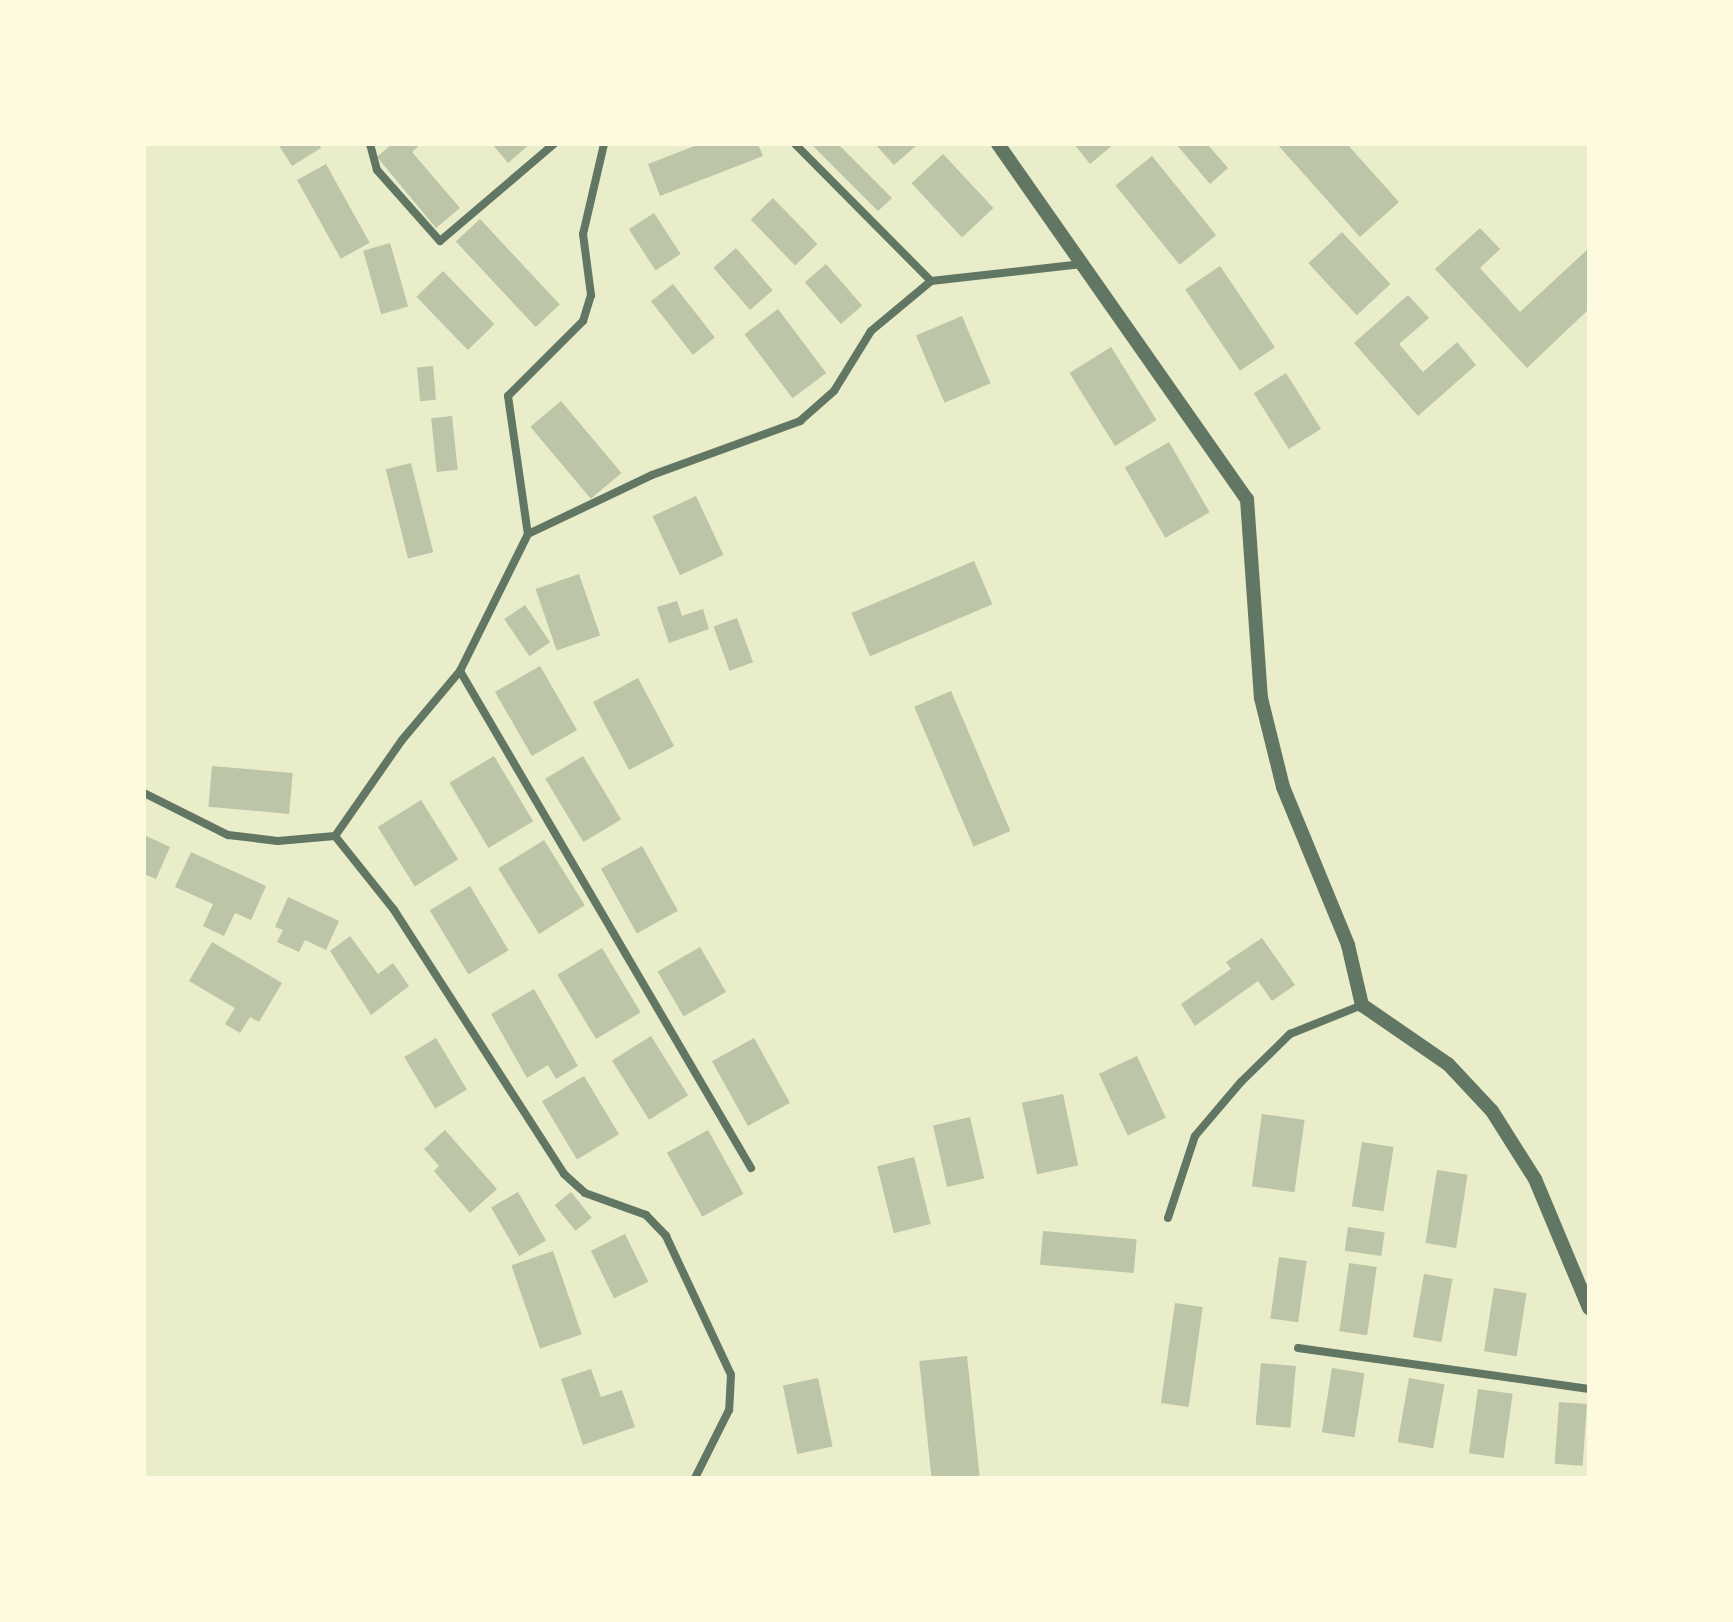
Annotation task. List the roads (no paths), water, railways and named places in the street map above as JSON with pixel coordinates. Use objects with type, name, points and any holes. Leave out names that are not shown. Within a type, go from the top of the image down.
[{"type":"street","points":[[372,145],[377,170],[440,241],[554,144]]},
{"type":"street","points":[[335,836],[402,740],[460,671],[528,534],[508,396],[583,321],[591,295],[583,234],[604,144]]},
{"type":"street","points":[[795,144],[931,281]]},
{"type":"street","points":[[998,144],[1247,499],[1261,698],[1283,787],[1348,945],[1362,1005],[1448,1064],[1492,1111],[1535,1179],[1589,1308]]},
{"type":"street","points":[[528,534],[652,475],[800,421],[834,391],[871,331],[931,281],[1082,264]]},
{"type":"street","points":[[460,671],[751,1168]]},
{"type":"street","points":[[144,793],[228,835],[278,841],[335,836]]},
{"type":"street","points":[[335,836],[394,910],[564,1174],[585,1193],[646,1215],[666,1236],[731,1375],[729,1410],[695,1478]]},
{"type":"street","points":[[1168,1218],[1195,1136],[1241,1082],[1290,1034],[1362,1005]]},
{"type":"street","points":[[1298,1348],[1589,1389]]}]
